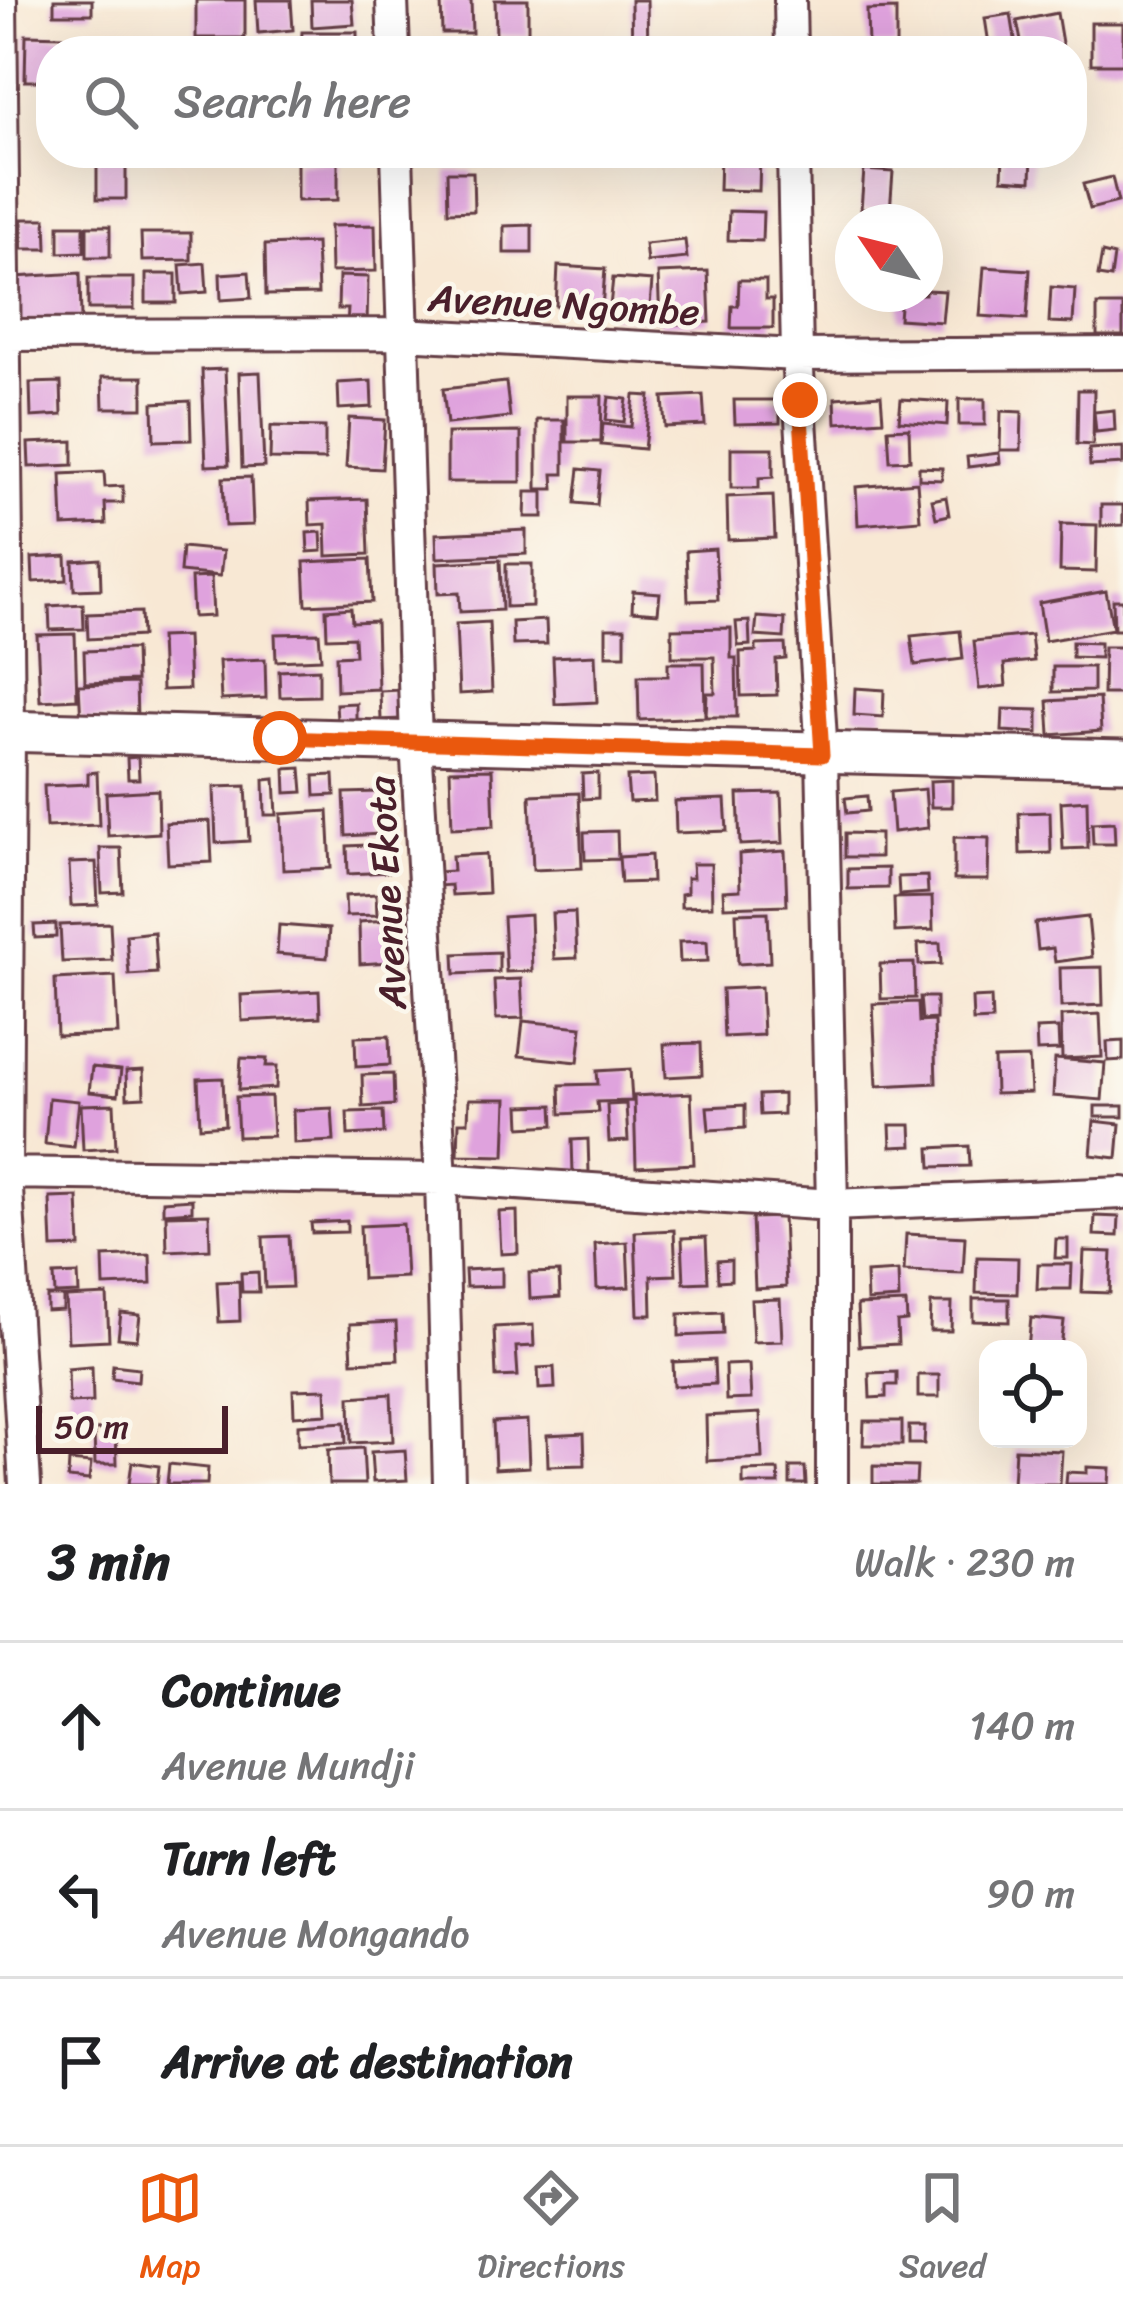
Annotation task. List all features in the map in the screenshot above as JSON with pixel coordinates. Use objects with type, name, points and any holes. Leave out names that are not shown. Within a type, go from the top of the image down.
[{"type":"street","points":[[1,0],[3,1173],[25,1484]]},
{"type":"street","points":[[392,0],[393,36]]},
{"type":"street","points":[[790,0],[791,36]]},
{"type":"street","name":"Avenue Ekota","points":[[397,168],[416,742],[441,1180],[449,1484]]},
{"type":"street","points":[[793,168],[796,355],[822,755],[832,1205],[832,1484]]},
{"type":"street","name":"Avenue Ngombe","points":[[2,335],[402,334],[796,355],[1123,352]]},
{"type":"street","points":[[5,731],[1123,760]]},
{"type":"street","points":[[3,1173],[441,1180],[832,1205],[1123,1193]]},
{"type":"building","points":[[54,0],[92,0],[92,14],[54,14]]},
{"type":"building","points":[[196,0],[245,0],[245,36],[196,36]]},
{"type":"building","points":[[256,0],[291,0],[293,30],[258,33]]},
{"type":"building","points":[[311,0],[352,0],[354,24],[312,27]]},
{"type":"building","points":[[471,0],[472,33],[442,33],[441,1]]},
{"type":"building","points":[[495,0],[528,0],[528,36],[496,36]]},
{"type":"building","points":[[631,0],[647,0],[648,36],[632,36]]},
{"type":"building","points":[[896,9],[896,36],[868,36],[867,10]]},
{"type":"building","points":[[1057,13],[1061,36],[1020,36],[1017,21]]},
{"type":"building","points":[[1011,14],[1015,36],[988,36],[985,18]]},
{"type":"building","points":[[1091,23],[1123,23],[1123,64],[1091,64]]},
{"type":"building","points":[[302,32],[357,32],[357,36],[302,36]]},
{"type":"building","points":[[26,35],[63,36],[36,36],[36,81],[25,81]]},
{"type":"building","points":[[97,168],[126,168],[126,199],[97,199]]},
{"type":"building","points":[[297,168],[338,168],[338,200],[297,201]]},
{"type":"building","points":[[720,168],[760,168],[759,191],[719,190]]},
{"type":"building","points":[[1002,168],[1031,168],[1031,181],[1002,179]]},
{"type":"building","points":[[864,170],[893,172],[891,204],[861,204]]},
{"type":"building","points":[[447,172],[473,172],[474,211],[448,212]]},
{"type":"building","points":[[1112,177],[1118,202],[1090,209],[1083,184]]},
{"type":"building","points":[[729,211],[763,212],[762,241],[728,240]]},
{"type":"building","points":[[22,219],[46,219],[47,249],[22,249]]},
{"type":"building","points":[[59,225],[84,225],[84,252],[59,253]]},
{"type":"building","points":[[375,225],[376,271],[331,272],[330,226]]},
{"type":"building","points":[[532,225],[532,253],[504,253],[504,226]]},
{"type":"building","points":[[87,226],[110,226],[110,257],[87,257]]},
{"type":"building","points":[[141,233],[191,233],[191,260],[142,261]]},
{"type":"building","points":[[685,240],[687,258],[647,262],[645,244]]},
{"type":"building","points":[[316,243],[318,294],[266,295],[265,245]]},
{"type":"building","points":[[1102,253],[1114,256],[1111,278],[1098,276]]},
{"type":"building","points":[[205,263],[207,292],[182,294],[180,265]]},
{"type":"building","points":[[558,266],[605,269],[602,309],[556,306]]},
{"type":"building","points":[[984,267],[1030,270],[1027,319],[980,316]]},
{"type":"building","points":[[708,271],[710,322],[660,325],[658,273]]},
{"type":"building","points":[[249,272],[251,298],[221,300],[220,274]]},
{"type":"building","points":[[80,273],[81,321],[18,324],[16,277]]},
{"type":"building","points":[[146,274],[176,274],[176,303],[146,303]]},
{"type":"building","points":[[339,276],[368,277],[367,326],[347,325],[348,309],[338,309]]},
{"type":"building","points":[[88,278],[134,278],[134,309],[88,309]]},
{"type":"building","points":[[613,278],[652,281],[649,319],[609,316]]},
{"type":"building","points":[[739,280],[766,280],[766,299],[773,299],[773,328],[731,328]]},
{"type":"building","points":[[1051,287],[1075,289],[1073,323],[1049,322]]},
{"type":"building","points":[[1097,305],[1123,305],[1123,336],[1097,336]]},
{"type":"building","points":[[900,312],[943,312],[942,322],[899,319]]},
{"type":"building","points":[[225,369],[229,465],[206,466],[202,370]]},
{"type":"building","points":[[260,372],[264,467],[242,468],[239,373]]},
{"type":"building","points":[[102,377],[143,377],[143,408],[103,408]]},
{"type":"building","points":[[371,381],[372,407],[339,409],[338,383]]},
{"type":"building","points":[[61,382],[62,415],[31,417],[30,383]]},
{"type":"building","points":[[506,382],[510,417],[447,424],[443,389]]},
{"type":"building","points":[[1078,390],[1094,390],[1093,445],[1077,444]]},
{"type":"building","points":[[634,395],[650,396],[644,449],[601,445],[603,424],[631,427]]},
{"type":"building","points":[[703,395],[705,425],[665,427],[663,397]]},
{"type":"building","points":[[881,395],[883,420],[836,423],[835,398]]},
{"type":"building","points":[[567,396],[602,396],[601,442],[567,442]]},
{"type":"building","points":[[609,397],[627,399],[624,422],[606,420]]},
{"type":"building","points":[[901,399],[948,402],[947,425],[899,421]]},
{"type":"building","points":[[959,399],[985,399],[985,425],[959,425]]},
{"type":"building","points":[[734,400],[780,400],[780,423],[735,424]]},
{"type":"building","points":[[190,401],[191,440],[154,441],[153,403]]},
{"type":"building","points":[[1114,410],[1115,430],[1096,432],[1094,412]]},
{"type":"building","points":[[1001,411],[1022,412],[1021,450],[1000,450]]},
{"type":"building","points":[[349,418],[385,420],[382,469],[346,467]]},
{"type":"building","points":[[537,420],[564,420],[564,474],[553,474],[554,489],[537,489]]},
{"type":"building","points":[[271,426],[325,427],[325,460],[270,459]]},
{"type":"building","points":[[909,428],[910,460],[890,461],[888,429]]},
{"type":"building","points":[[521,432],[521,482],[447,482],[447,433]]},
{"type":"building","points":[[73,441],[73,465],[29,467],[28,443]]},
{"type":"building","points":[[1123,447],[1123,464],[1090,466],[1089,449]]},
{"type":"building","points":[[731,448],[773,448],[773,477],[759,478],[759,488],[731,488]]},
{"type":"building","points":[[999,453],[1000,463],[968,467],[967,457]]},
{"type":"building","points":[[919,467],[942,468],[942,480],[919,479]]},
{"type":"building","points":[[579,469],[600,471],[597,505],[575,503]]},
{"type":"building","points":[[104,472],[105,487],[123,486],[123,503],[105,503],[106,524],[63,526],[61,474]]},
{"type":"building","points":[[251,477],[253,525],[225,526],[223,478]]},
{"type":"building","points":[[917,482],[920,520],[858,525],[856,487]]},
{"type":"building","points":[[526,492],[543,492],[543,517],[525,517]]},
{"type":"building","points":[[773,495],[775,538],[728,540],[727,497]]},
{"type":"building","points":[[946,497],[949,515],[936,518],[932,500]]},
{"type":"building","points":[[367,499],[369,554],[327,556],[326,524],[310,525],[309,501]]},
{"type":"building","points":[[1101,505],[1123,505],[1123,525],[1101,526]]},
{"type":"building","points":[[1061,524],[1097,525],[1096,572],[1060,571]]},
{"type":"building","points":[[526,530],[526,554],[437,558],[436,534]]},
{"type":"building","points":[[321,532],[322,551],[308,552],[307,533]]},
{"type":"building","points":[[182,547],[223,551],[220,576],[180,572]]},
{"type":"building","points":[[715,549],[718,600],[688,601],[686,551]]},
{"type":"building","points":[[66,556],[67,580],[33,582],[32,558]]},
{"type":"building","points":[[100,559],[101,589],[74,590],[73,561]]},
{"type":"building","points":[[370,559],[372,602],[306,605],[304,562]]},
{"type":"building","points":[[500,560],[502,610],[460,612],[459,593],[438,594],[437,563]]},
{"type":"building","points":[[506,564],[532,564],[532,606],[506,607]]},
{"type":"building","points":[[211,577],[213,616],[193,617],[191,578]]},
{"type":"building","points":[[633,591],[660,593],[658,613],[632,611]]},
{"type":"building","points":[[1106,591],[1113,629],[1045,641],[1039,603]]},
{"type":"building","points":[[1113,600],[1123,600],[1123,630],[1114,630]]},
{"type":"building","points":[[83,604],[84,629],[50,630],[49,606]]},
{"type":"building","points":[[351,608],[352,622],[376,621],[378,689],[337,691],[336,656],[355,655],[354,637],[327,638],[326,610]]},
{"type":"building","points":[[141,612],[142,636],[88,639],[87,614]]},
{"type":"building","points":[[757,617],[785,619],[784,638],[755,636]]},
{"type":"building","points":[[546,620],[547,644],[513,645],[512,622]]},
{"type":"building","points":[[749,621],[750,645],[738,646],[736,622]]},
{"type":"building","points":[[489,622],[492,692],[459,694],[456,624]]},
{"type":"building","points":[[606,628],[625,628],[625,655],[606,655]]},
{"type":"building","points":[[731,628],[737,717],[706,717],[707,693],[715,693],[714,657],[672,657],[672,629]]},
{"type":"building","points":[[960,631],[963,659],[915,665],[911,636]]},
{"type":"building","points":[[319,633],[321,659],[276,661],[275,634]]},
{"type":"building","points":[[75,634],[77,699],[40,701],[37,635]]},
{"type":"building","points":[[1031,635],[1034,661],[1004,664],[1006,686],[979,689],[974,641]]},
{"type":"building","points":[[187,636],[189,689],[162,690],[160,637]]},
{"type":"building","points":[[1072,642],[1100,643],[1100,658],[1072,657]]},
{"type":"building","points":[[785,644],[786,659],[776,660],[777,695],[741,696],[740,652],[756,651],[756,645]]},
{"type":"building","points":[[1104,647],[1123,647],[1123,694],[1103,694]]},
{"type":"building","points":[[135,649],[136,681],[85,683],[84,651]]},
{"type":"building","points":[[595,655],[597,702],[555,704],[553,657]]},
{"type":"building","points":[[265,659],[266,698],[221,700],[219,661]]},
{"type":"building","points":[[668,663],[704,663],[705,717],[639,720],[638,676],[668,676]]},
{"type":"building","points":[[1053,667],[1093,667],[1093,691],[1053,692]]},
{"type":"building","points":[[319,669],[319,696],[280,697],[279,671]]},
{"type":"building","points":[[136,683],[137,718],[81,721],[79,685]]},
{"type":"building","points":[[855,688],[884,690],[883,717],[854,715]]},
{"type":"building","points":[[400,690],[401,719],[381,720],[380,691]]},
{"type":"building","points":[[1099,698],[1101,731],[1050,735],[1048,701]]},
{"type":"building","points":[[356,703],[356,719],[337,720],[336,704]]},
{"type":"building","points":[[1003,709],[1038,710],[1038,733],[1002,731]]},
{"type":"building","points":[[138,757],[139,779],[128,779],[127,758]]},
{"type":"building","points":[[301,768],[303,792],[286,793],[285,769]]},
{"type":"building","points":[[492,769],[494,826],[452,828],[450,770]]},
{"type":"building","points":[[97,772],[99,825],[46,827],[44,786],[88,784],[88,773]]},
{"type":"building","points":[[598,773],[598,798],[583,799],[582,774]]},
{"type":"building","points":[[334,775],[335,795],[315,796],[314,776]]},
{"type":"building","points":[[654,776],[655,801],[629,802],[627,777]]},
{"type":"building","points":[[275,779],[277,815],[265,815],[264,780]]},
{"type":"building","points":[[952,780],[952,807],[931,807],[930,781]]},
{"type":"building","points":[[246,786],[249,841],[216,843],[214,787]]},
{"type":"building","points":[[925,789],[928,828],[893,832],[890,792]]},
{"type":"building","points":[[158,790],[159,833],[108,836],[106,793]]},
{"type":"building","points":[[379,792],[380,834],[346,836],[344,793]]},
{"type":"building","points":[[579,793],[582,868],[533,870],[530,795]]},
{"type":"building","points":[[781,793],[783,843],[740,845],[738,794]]},
{"type":"building","points":[[867,796],[868,811],[847,813],[845,798]]},
{"type":"building","points":[[725,799],[727,831],[676,833],[675,801]]},
{"type":"building","points":[[1087,800],[1088,848],[1063,849],[1061,802]]},
{"type":"building","points":[[328,811],[331,868],[283,870],[281,814]]},
{"type":"building","points":[[1050,812],[1051,853],[1020,854],[1019,813]]},
{"type":"building","points":[[210,821],[212,862],[168,864],[166,823]]},
{"type":"building","points":[[1114,822],[1115,844],[1093,844],[1092,823]]},
{"type":"building","points":[[617,831],[618,859],[585,860],[584,832]]},
{"type":"building","points":[[845,833],[880,834],[880,857],[845,857]]},
{"type":"building","points":[[954,837],[989,838],[988,880],[954,880]]},
{"type":"building","points":[[388,844],[390,872],[348,874],[347,846]]},
{"type":"building","points":[[100,848],[121,848],[123,892],[102,893]]},
{"type":"building","points":[[785,851],[787,905],[724,907],[723,891],[740,890],[739,854]]},
{"type":"building","points":[[486,854],[488,893],[452,895],[451,885],[438,886],[438,872],[453,871],[452,856]]},
{"type":"building","points":[[651,855],[652,882],[621,883],[619,857]]},
{"type":"building","points":[[96,862],[98,905],[71,906],[69,863]]},
{"type":"building","points":[[692,864],[711,864],[712,906],[681,907],[687,878],[693,878]]},
{"type":"building","points":[[888,868],[888,888],[848,889],[848,869]]},
{"type":"building","points":[[927,876],[928,893],[899,895],[898,877]]},
{"type":"building","points":[[376,894],[377,915],[346,916],[345,896]]},
{"type":"building","points":[[932,897],[933,930],[895,932],[894,898]]},
{"type":"building","points":[[575,912],[577,958],[554,959],[552,913]]},
{"type":"building","points":[[768,912],[770,962],[738,964],[736,913]]},
{"type":"building","points":[[530,915],[532,971],[506,972],[503,917]]},
{"type":"building","points":[[1088,917],[1092,957],[1055,962],[1053,948],[1038,950],[1035,923]]},
{"type":"building","points":[[388,920],[390,962],[360,964],[359,922]]},
{"type":"building","points":[[110,923],[112,960],[62,962],[60,925]]},
{"type":"building","points":[[56,924],[56,937],[35,938],[34,925]]},
{"type":"building","points":[[279,925],[329,929],[327,958],[277,954]]},
{"type":"building","points":[[154,932],[157,973],[129,975],[126,935]]},
{"type":"building","points":[[707,941],[708,961],[680,962],[679,942]]},
{"type":"building","points":[[940,943],[941,964],[919,965],[918,944]]},
{"type":"building","points":[[499,952],[499,972],[455,974],[454,954]]},
{"type":"building","points":[[914,963],[915,998],[881,999],[880,964]]},
{"type":"building","points":[[1102,967],[1103,1005],[1061,1007],[1060,968]]},
{"type":"building","points":[[115,976],[118,1034],[57,1036],[55,979]]},
{"type":"building","points":[[521,979],[523,1018],[496,1019],[494,980]]},
{"type":"building","points":[[761,987],[763,1035],[724,1037],[722,989]]},
{"type":"building","points":[[319,991],[320,1017],[242,1021],[241,995]]},
{"type":"building","points":[[920,997],[936,997],[936,1019],[922,1020]]},
{"type":"building","points":[[991,997],[992,1020],[973,1021],[972,998]]},
{"type":"building","points":[[918,1002],[919,1022],[934,1021],[936,1083],[877,1086],[873,1004]]},
{"type":"building","points":[[1100,1014],[1102,1057],[1062,1059],[1061,1016]]},
{"type":"building","points":[[523,1021],[582,1027],[578,1062],[519,1056]]},
{"type":"building","points":[[1058,1028],[1059,1050],[1037,1051],[1036,1029]]},
{"type":"building","points":[[389,1036],[390,1065],[356,1067],[355,1037]]},
{"type":"building","points":[[1123,1041],[1123,1060],[1108,1061],[1107,1042]]},
{"type":"building","points":[[701,1043],[702,1075],[666,1077],[664,1044]]},
{"type":"building","points":[[241,1058],[267,1059],[266,1066],[277,1066],[276,1088],[239,1090]]},
{"type":"building","points":[[1029,1058],[1031,1093],[995,1094],[994,1059]]},
{"type":"building","points":[[1055,1059],[1105,1063],[1102,1100],[1053,1096]]},
{"type":"building","points":[[92,1067],[121,1070],[118,1095],[89,1092]]},
{"type":"building","points":[[630,1069],[632,1101],[597,1102],[598,1112],[561,1114],[560,1085],[598,1084],[597,1071]]},
{"type":"building","points":[[143,1070],[144,1097],[127,1098],[126,1071]]},
{"type":"building","points":[[393,1074],[394,1105],[363,1107],[362,1075]]},
{"type":"building","points":[[223,1078],[225,1125],[200,1127],[198,1079]]},
{"type":"building","points":[[691,1093],[694,1164],[636,1167],[634,1096]]},
{"type":"building","points":[[783,1094],[783,1114],[760,1115],[759,1095]]},
{"type":"building","points":[[271,1096],[273,1136],[238,1137],[236,1097]]},
{"type":"building","points":[[49,1098],[79,1101],[74,1147],[45,1144]]},
{"type":"building","points":[[469,1099],[507,1099],[505,1156],[458,1155],[459,1122],[468,1122]]},
{"type":"building","points":[[114,1104],[116,1148],[83,1150],[81,1105]]},
{"type":"building","points":[[626,1104],[628,1141],[609,1142],[607,1105]]},
{"type":"building","points":[[553,1105],[554,1125],[521,1127],[520,1106]]},
{"type":"building","points":[[745,1105],[745,1128],[709,1130],[707,1107]]},
{"type":"building","points":[[1095,1106],[1123,1106],[1123,1117],[1095,1117]]},
{"type":"building","points":[[332,1108],[334,1141],[294,1143],[293,1110]]},
{"type":"building","points":[[383,1111],[384,1133],[348,1135],[347,1112]]},
{"type":"building","points":[[1094,1121],[1120,1124],[1117,1158],[1091,1155]]},
{"type":"building","points":[[890,1125],[911,1125],[912,1146],[891,1147]]},
{"type":"building","points":[[588,1139],[589,1172],[573,1173],[572,1140]]},
{"type":"building","points":[[969,1146],[970,1166],[931,1167],[930,1148]]},
{"type":"building","points":[[78,1197],[80,1247],[52,1248],[50,1198]]},
{"type":"building","points":[[192,1199],[192,1211],[163,1213],[163,1201]]},
{"type":"building","points":[[517,1211],[518,1253],[501,1254],[499,1212]]},
{"type":"building","points":[[209,1214],[210,1249],[167,1251],[166,1215]]},
{"type":"building","points":[[1095,1216],[1119,1217],[1118,1236],[1094,1235]]},
{"type":"building","points":[[783,1217],[786,1287],[755,1289],[752,1218]]},
{"type":"building","points":[[347,1221],[347,1232],[312,1233],[311,1223]]},
{"type":"building","points":[[403,1224],[406,1277],[362,1279],[360,1226]]},
{"type":"building","points":[[674,1230],[676,1275],[651,1276],[652,1315],[638,1315],[635,1232]]},
{"type":"building","points":[[906,1234],[965,1237],[963,1273],[904,1271]]},
{"type":"building","points":[[289,1236],[292,1287],[265,1288],[263,1237]]},
{"type":"building","points":[[706,1237],[708,1282],[684,1283],[682,1238]]},
{"type":"building","points":[[1056,1239],[1068,1239],[1068,1258],[1055,1258]]},
{"type":"building","points":[[627,1242],[629,1287],[597,1289],[595,1244]]},
{"type":"building","points":[[1084,1251],[1112,1252],[1110,1293],[1082,1292]]},
{"type":"building","points":[[150,1255],[151,1284],[104,1286],[103,1257]]},
{"type":"building","points":[[977,1257],[1018,1258],[1017,1294],[976,1293]]},
{"type":"building","points":[[731,1260],[731,1280],[718,1281],[717,1261]]},
{"type":"building","points":[[1038,1264],[1072,1264],[1071,1289],[1037,1289]]},
{"type":"building","points":[[502,1268],[502,1286],[466,1287],[465,1270]]},
{"type":"building","points":[[898,1271],[899,1299],[867,1301],[866,1273]]},
{"type":"building","points":[[258,1272],[259,1292],[242,1292],[241,1273]]},
{"type":"building","points":[[559,1272],[560,1297],[530,1299],[529,1273]]},
{"type":"building","points":[[78,1274],[79,1293],[55,1294],[54,1275]]},
{"type":"building","points":[[239,1281],[240,1321],[219,1322],[217,1282]]},
{"type":"building","points":[[107,1295],[109,1340],[68,1342],[66,1297]]},
{"type":"building","points":[[47,1296],[63,1296],[63,1310],[47,1311]]},
{"type":"building","points":[[780,1299],[782,1341],[753,1342],[751,1300]]},
{"type":"building","points":[[973,1299],[1009,1299],[1009,1322],[973,1321]]},
{"type":"building","points":[[906,1303],[907,1321],[897,1322],[898,1344],[859,1346],[857,1305]]},
{"type":"building","points":[[931,1303],[952,1303],[951,1331],[930,1331]]},
{"type":"building","points":[[722,1312],[723,1334],[679,1336],[679,1314]]},
{"type":"building","points":[[121,1313],[140,1315],[137,1340],[118,1338]]},
{"type":"building","points":[[1031,1318],[1064,1321],[1062,1340],[1029,1340]]},
{"type":"building","points":[[396,1322],[398,1360],[352,1362],[350,1324]]},
{"type":"building","points":[[533,1325],[534,1346],[516,1347],[518,1376],[496,1377],[494,1327]]},
{"type":"building","points":[[714,1360],[715,1384],[674,1386],[673,1362]]},
{"type":"building","points":[[749,1364],[751,1399],[726,1400],[725,1365]]},
{"type":"building","points":[[113,1365],[139,1368],[138,1381],[112,1378]]},
{"type":"building","points":[[92,1367],[93,1402],[69,1403],[68,1369]]},
{"type":"building","points":[[554,1367],[555,1388],[539,1389],[538,1368]]},
{"type":"building","points":[[897,1372],[897,1385],[886,1385],[886,1397],[870,1398],[869,1373]]},
{"type":"building","points":[[918,1375],[939,1375],[939,1397],[918,1397]]},
{"type":"building","points":[[326,1389],[327,1414],[294,1416],[293,1390]]},
{"type":"building","points":[[391,1394],[393,1441],[351,1443],[350,1397]]},
{"type":"building","points":[[760,1413],[762,1458],[707,1461],[706,1416]]},
{"type":"building","points":[[527,1420],[529,1467],[495,1469],[493,1422]]},
{"type":"building","points":[[864,1421],[902,1421],[902,1445],[863,1445]]},
{"type":"building","points":[[345,1422],[346,1443],[298,1445],[298,1425]]},
{"type":"building","points":[[909,1426],[925,1426],[924,1444],[909,1444]]},
{"type":"building","points":[[116,1429],[117,1464],[95,1464],[94,1430]]},
{"type":"building","points":[[584,1433],[585,1465],[548,1466],[547,1435]]},
{"type":"building","points":[[363,1448],[365,1484],[329,1484],[328,1450]]},
{"type":"building","points":[[1015,1449],[1062,1451],[1060,1484],[1013,1484]]},
{"type":"building","points":[[405,1450],[407,1480],[373,1482],[371,1452]]},
{"type":"building","points":[[69,1461],[91,1463],[89,1480],[68,1478]]},
{"type":"building","points":[[132,1462],[159,1466],[157,1484],[129,1484]]},
{"type":"building","points":[[169,1464],[208,1468],[207,1484],[167,1484]]},
{"type":"building","points":[[873,1466],[917,1467],[916,1484],[873,1484]]},
{"type":"building","points":[[790,1467],[805,1467],[806,1484],[790,1484]]},
{"type":"building","points":[[1087,1467],[1110,1468],[1109,1484],[1066,1484],[1067,1472],[1087,1473]]},
{"type":"building","points":[[778,1470],[779,1484],[743,1484],[743,1471]]},
{"type":"route","points":[[280,738],[822,755],[800,400]]}]
